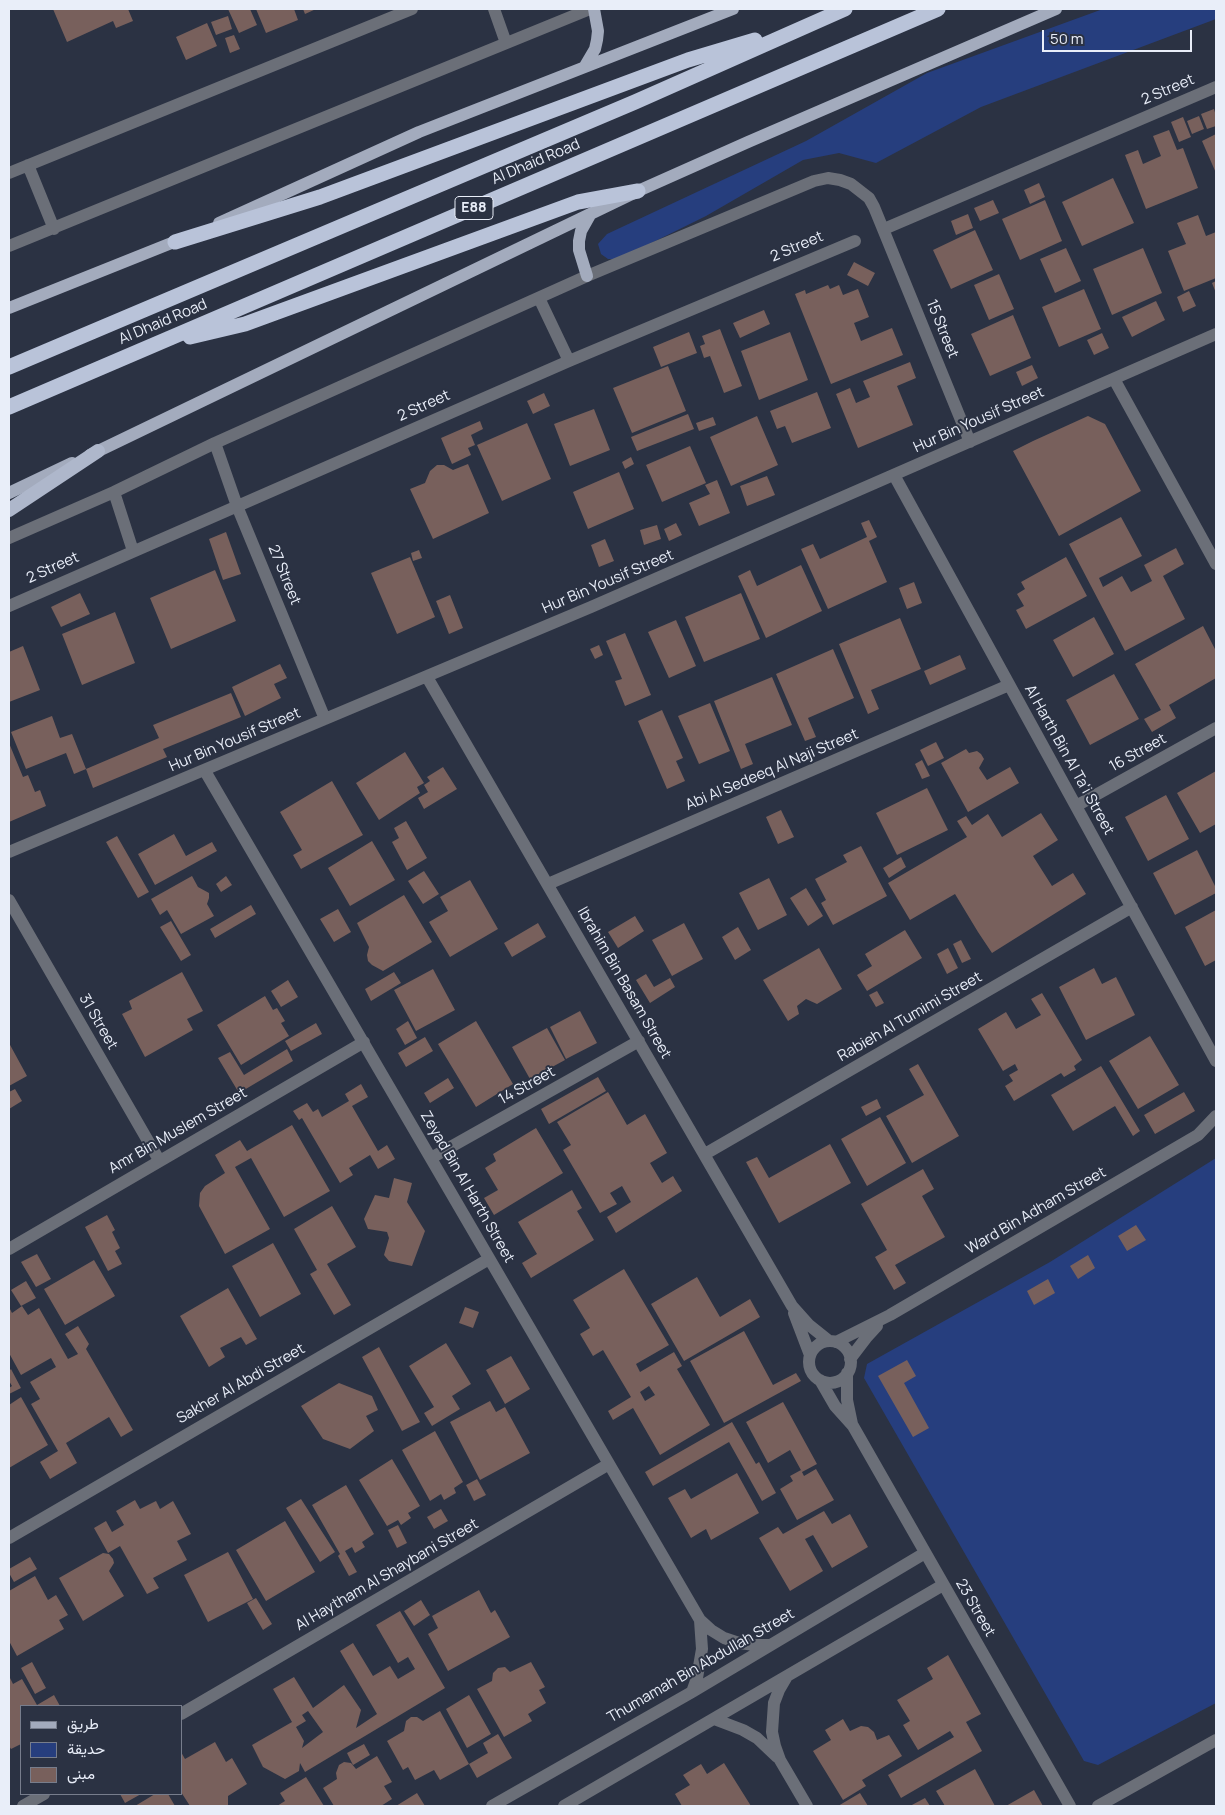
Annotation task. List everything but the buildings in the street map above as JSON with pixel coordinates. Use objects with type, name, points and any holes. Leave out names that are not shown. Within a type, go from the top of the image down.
[{"type":"highway","name":"Al Dhaid Road","points":[[9,368],[635,102],[845,9]]},
{"type":"highway","name":"Al Dhaid Road","points":[[9,408],[938,9]]},
{"type":"highway","points":[[175,242],[320,197],[688,60],[749,41],[781,36]]},
{"type":"highway","points":[[168,339],[195,336],[245,324],[566,206],[638,191]]},
{"type":"highway","points":[[9,510],[98,451]]},
{"type":"main road","points":[[585,66],[595,49],[597,40],[598,30],[592,9]]},
{"type":"main road","points":[[9,308],[175,242],[419,132],[733,9]]},
{"type":"main road","points":[[9,493],[638,191],[1056,9]]},
{"type":"main road","points":[[587,276],[579,250],[579,241],[581,231],[590,215]]},
{"type":"street","points":[[9,173],[412,9]]},
{"type":"street","points":[[494,9],[506,43]]},
{"type":"street","points":[[9,246],[592,9]]},
{"type":"street","name":"2 Street","points":[[884,229],[1216,86]]},
{"type":"street","points":[[28,165],[54,228]]},
{"type":"street","name":"15 Street","points":[[9,538],[587,276],[814,181],[828,178],[840,180],[860,190],[869,198],[884,229],[970,442]]},
{"type":"street","name":"2 Street","points":[[9,606],[569,361],[855,240]]},
{"type":"street","points":[[538,298],[569,361]]},
{"type":"street","name":"Hur Bin Yousif Street","points":[[9,852],[427,677],[1216,334]]},
{"type":"street","points":[[1114,379],[1216,564]]},
{"type":"street","name":"27 Street","points":[[215,443],[237,506],[325,719]]},
{"type":"street","name":"Al Harth Bin Al Ta'i Street","points":[[894,475],[1216,1060]]},
{"type":"street","points":[[114,492],[133,551]]},
{"type":"street","name":"Ibrahim Bin Basam Street","points":[[427,677],[792,1306],[809,1326],[832,1341]]},
{"type":"street","name":"Abi Al Sedeeq Al Naji Street","points":[[548,884],[1009,685]]},
{"type":"street","name":"16 Street","points":[[1076,806],[1216,728]]},
{"type":"street","name":"Zeyad Bin Al Harth Street","points":[[205,771],[700,1620],[711,1630],[732,1640],[754,1645],[770,1645]]},
{"type":"street","name":"31 Street","points":[[9,900],[159,1160]]},
{"type":"street","name":"Rabieh Al Tumimi Street","points":[[705,1154],[1132,907]]},
{"type":"street","name":"14 Street","points":[[431,1158],[639,1041]]},
{"type":"street","name":"Amr Bin Muslem Street","points":[[9,1249],[364,1042]]},
{"type":"street","name":"Ward Bin Adham Street","points":[[832,1341],[890,1315],[1198,1135],[1216,1116]]},
{"type":"street","name":"Ward Bin Adham Street","points":[[1198,1135],[1216,1132]]},
{"type":"street","name":"Sakher Al Abdi Street","points":[[9,1538],[489,1258]]},
{"type":"street","name":"Ibrahim Bin Basam Street","points":[[792,1306],[810,1355]]},
{"type":"street","name":"Ward Bin Adham Street","points":[[850,1359],[866,1338],[890,1315]]},
{"type":"street","points":[[832,1341],[843,1345],[848,1351],[850,1366],[842,1378],[835,1382],[827,1382],[820,1380],[810,1369],[810,1355],[820,1343],[832,1341]]},
{"type":"street","name":"23 Street","points":[[847,1373],[847,1400],[853,1426]]},
{"type":"street","name":"23 Street","points":[[820,1380],[835,1406],[853,1426],[1070,1806]]},
{"type":"street","name":"Al Haytham Al Shaybani Street","points":[[182,1713],[609,1464]]},
{"type":"street","name":"Thumamah Bin Abdullah Street","points":[[492,1806],[692,1692],[925,1553]]},
{"type":"street","points":[[564,1806],[943,1585]]},
{"type":"street","name":"Zeyad Bin Al Harth Street","points":[[692,1692],[701,1656],[702,1634],[700,1620]]},
{"type":"street","points":[[786,1677],[777,1696],[772,1718],[775,1746],[780,1760],[807,1806]]},
{"type":"street","points":[[714,1720],[729,1724],[750,1734],[769,1748],[780,1760]]},
{"type":"street","points":[[1098,1806],[1216,1740]]},
{"type":"street","points":[[577,1806],[584,1794]]},
{"type":"street","points":[[22,1806],[42,1795]]},
{"type":"green space","points":[[1103,9],[1216,9],[1216,19],[981,107],[876,163],[839,153],[803,160],[706,216],[619,259],[608,259],[601,254],[598,244],[607,234],[806,141],[927,73]]},
{"type":"green space","points":[[1216,1158],[1216,1703],[1098,1765],[1084,1761],[864,1378],[867,1364],[1050,1262]]}]
